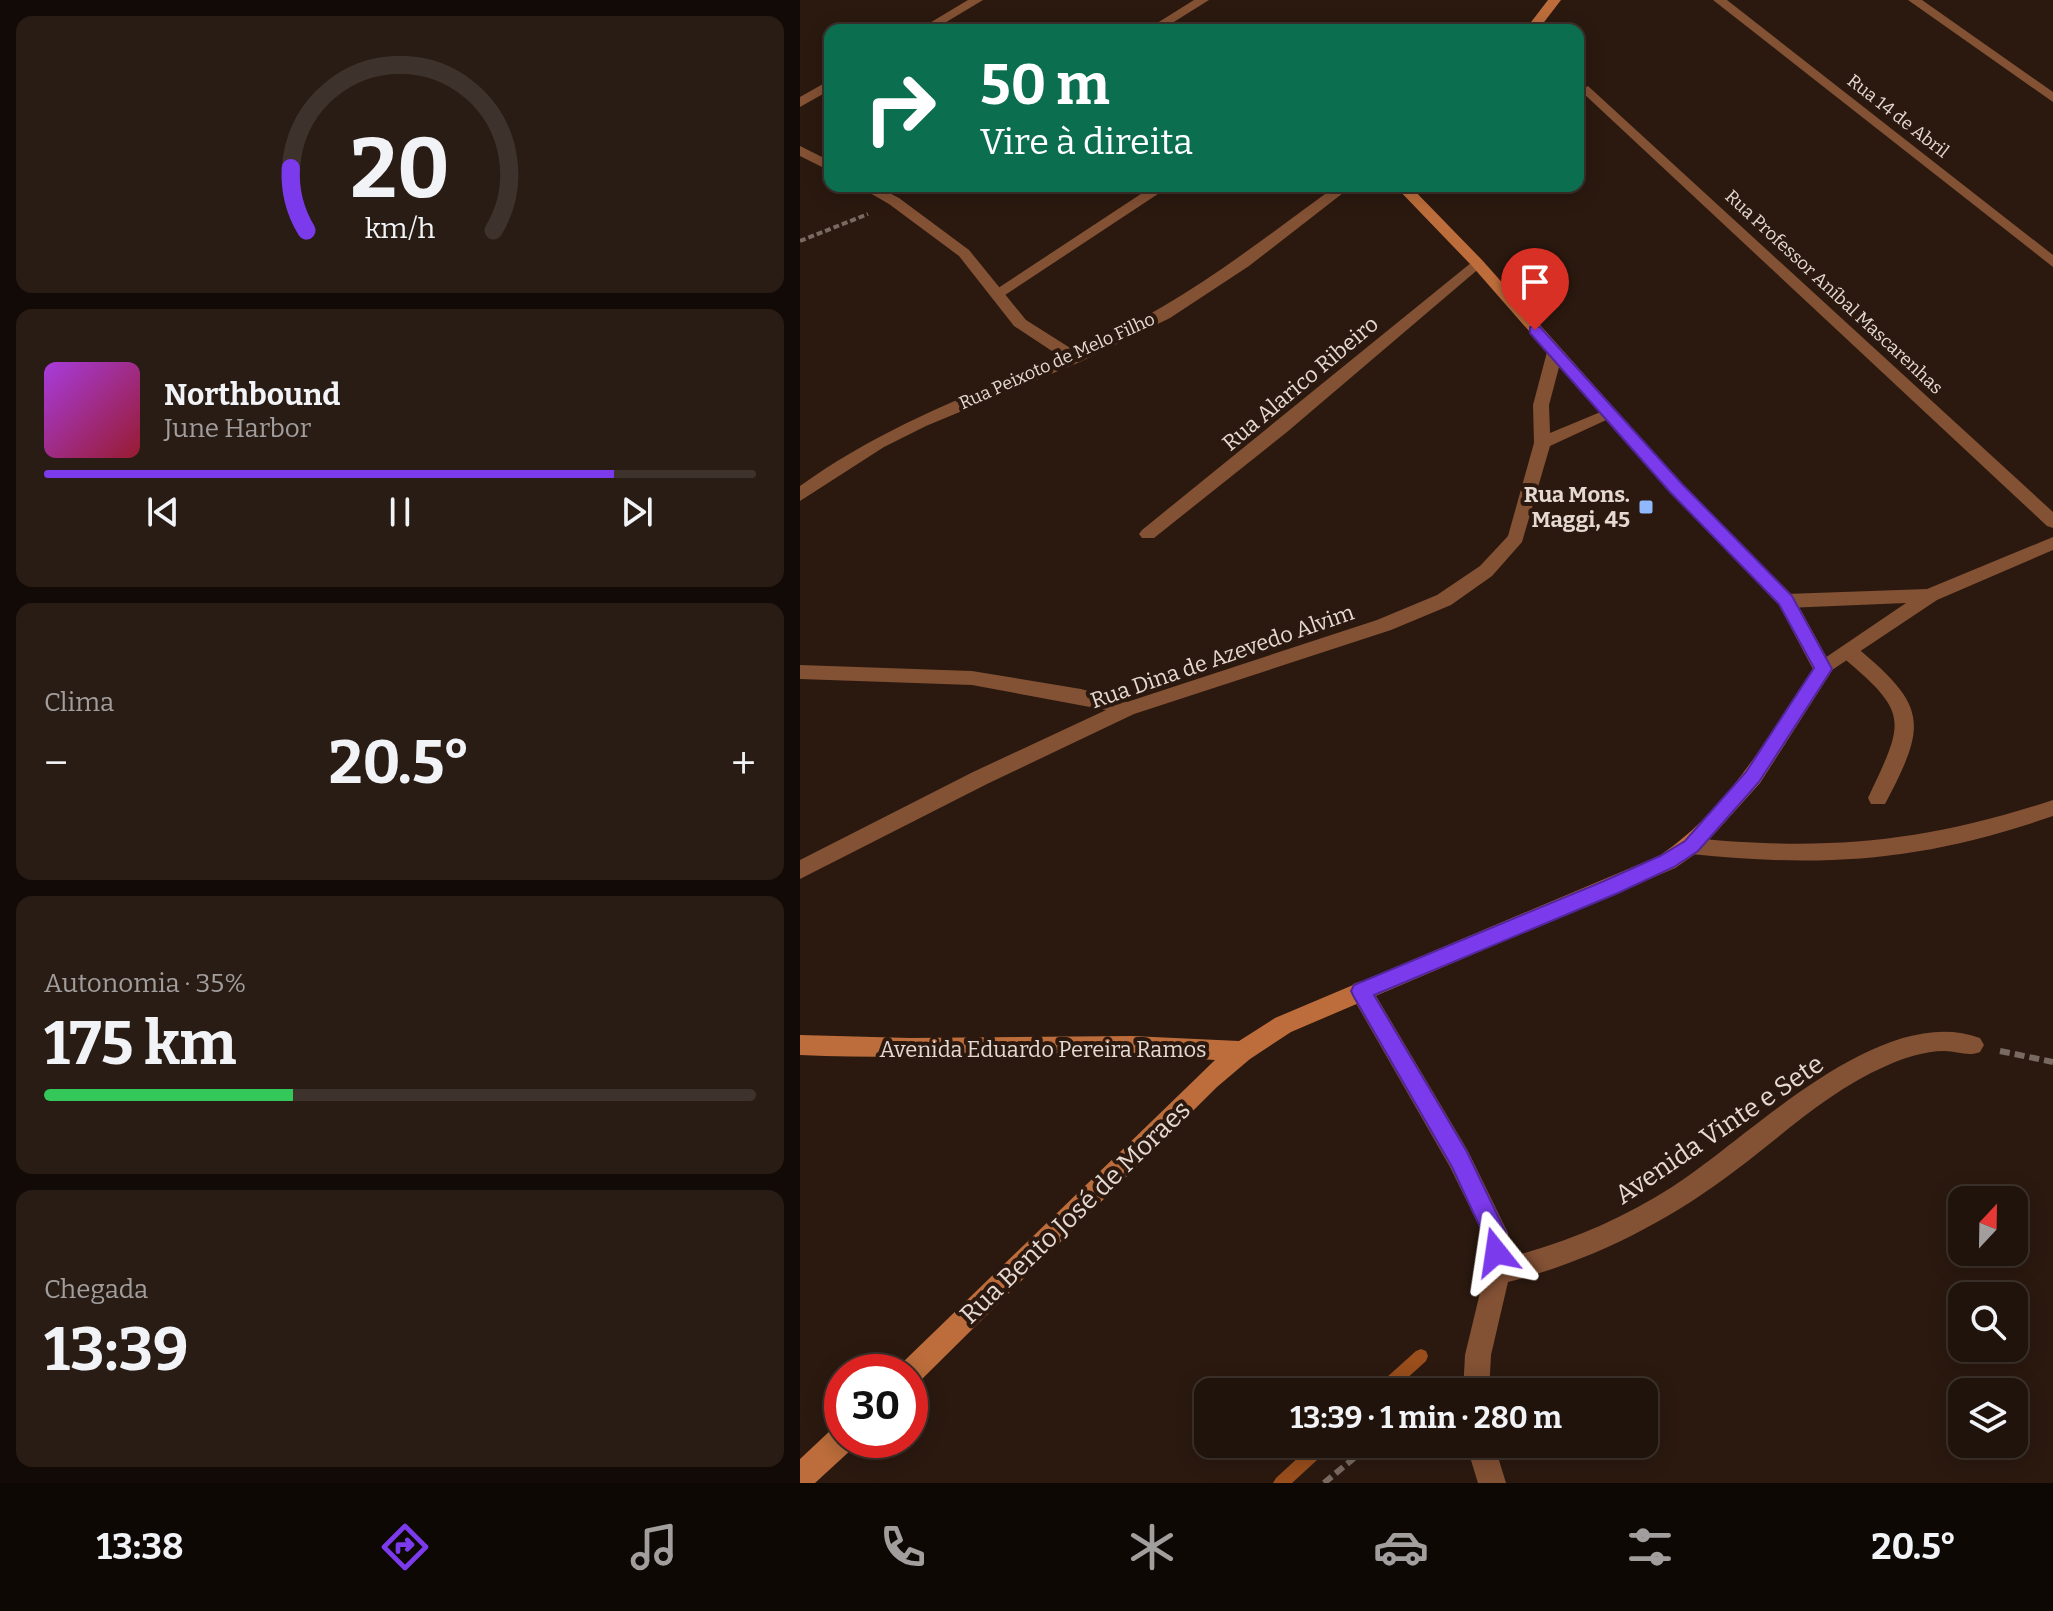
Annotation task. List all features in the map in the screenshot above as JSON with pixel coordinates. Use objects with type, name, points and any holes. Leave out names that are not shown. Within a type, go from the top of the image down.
[{"type":"street","points":[[935,24],[977,0]]},
{"type":"street","points":[[1162,24],[1203,0]]},
{"type":"street","points":[[1536,24],[1555,0]]},
{"type":"street","name":"Rua 14 de Abril","points":[[1719,0],[2053,262]]},
{"type":"street","points":[[1914,0],[2053,98]]},
{"type":"street","points":[[800,103],[824,88]]},
{"type":"street","name":"Rua Professor Aníbal Mascarenhas","points":[[1588,90],[2053,522]]},
{"type":"street","points":[[800,150],[824,164]]},
{"type":"street","points":[[882,192],[964,253],[1020,323],[1074,358]]},
{"type":"street","points":[[997,294],[1154,192]]},
{"type":"street","name":"Rua Peixoto de Melo Filho","points":[[800,495],[836,466],[895,433],[1074,358],[1187,303],[1244,264],[1337,192]]},
{"type":"street","points":[[1408,192],[1477,263],[1609,415],[1786,601],[1823,669]]},
{"type":"street","name":"Rua Alarico Ribeiro","points":[[1148,534],[1281,428],[1477,263]]},
{"type":"street","name":"Rua Dina de Azevedo Alvim","points":[[800,870],[980,778],[1127,709],[1384,625],[1444,600],[1486,571],[1516,538],[1542,443],[1541,405],[1555,352]]},
{"type":"street","points":[[1542,443],[1609,415]]},
{"type":"street","points":[[1242,1052],[1283,1025],[1667,862],[1691,846],[1753,777],[1823,669],[1930,595],[2053,543]]},
{"type":"street","points":[[1786,601],[1930,595]]},
{"type":"street","points":[[1848,651],[1883,681],[1904,711],[1906,737],[1878,798]]},
{"type":"street","points":[[800,672],[972,678],[1081,696],[1127,709]]},
{"type":"street","points":[[1691,846],[1815,854],[1869,849],[1991,827],[2053,808]]},
{"type":"street","points":[[1361,991],[1459,1159],[1495,1233],[1498,1272],[1478,1355],[1477,1378]]},
{"type":"street","name":"Avenida Vinte e Sete","points":[[1498,1272],[1547,1261],[1617,1232],[1701,1182],[1838,1081],[1867,1064],[1905,1049],[1943,1041],[1972,1045]]},
{"type":"street","name":"Avenida Eduardo Pereira Ramos","points":[[800,1045],[925,1049],[1184,1046],[1242,1052]]},
{"type":"street","name":"Rua Bento José de Moraes","points":[[928,1355],[1209,1080],[1242,1052]]},
{"type":"street","points":[[805,1468],[824,1453]]},
{"type":"street","points":[[1482,1458],[1492,1483]]},
{"type":"path","points":[[800,241],[835,229],[880,192]]},
{"type":"path","points":[[1972,1045],[2053,1062]]},
{"type":"path","points":[[1324,1483],[1354,1458]]},
{"type":"waterway","points":[[1397,1378],[1421,1356]]},
{"type":"waterway","points":[[1281,1483],[1309,1458]]},
{"type":"place","name":"Rua Mons. Maggi, 45","points":[[1646,507]]},
{"type":"route","points":[[1496,1252],[1495,1233],[1459,1159],[1361,991],[1611,887],[1667,862],[1691,846],[1753,777],[1823,669],[1786,601],[1676,488],[1535,330]]}]
